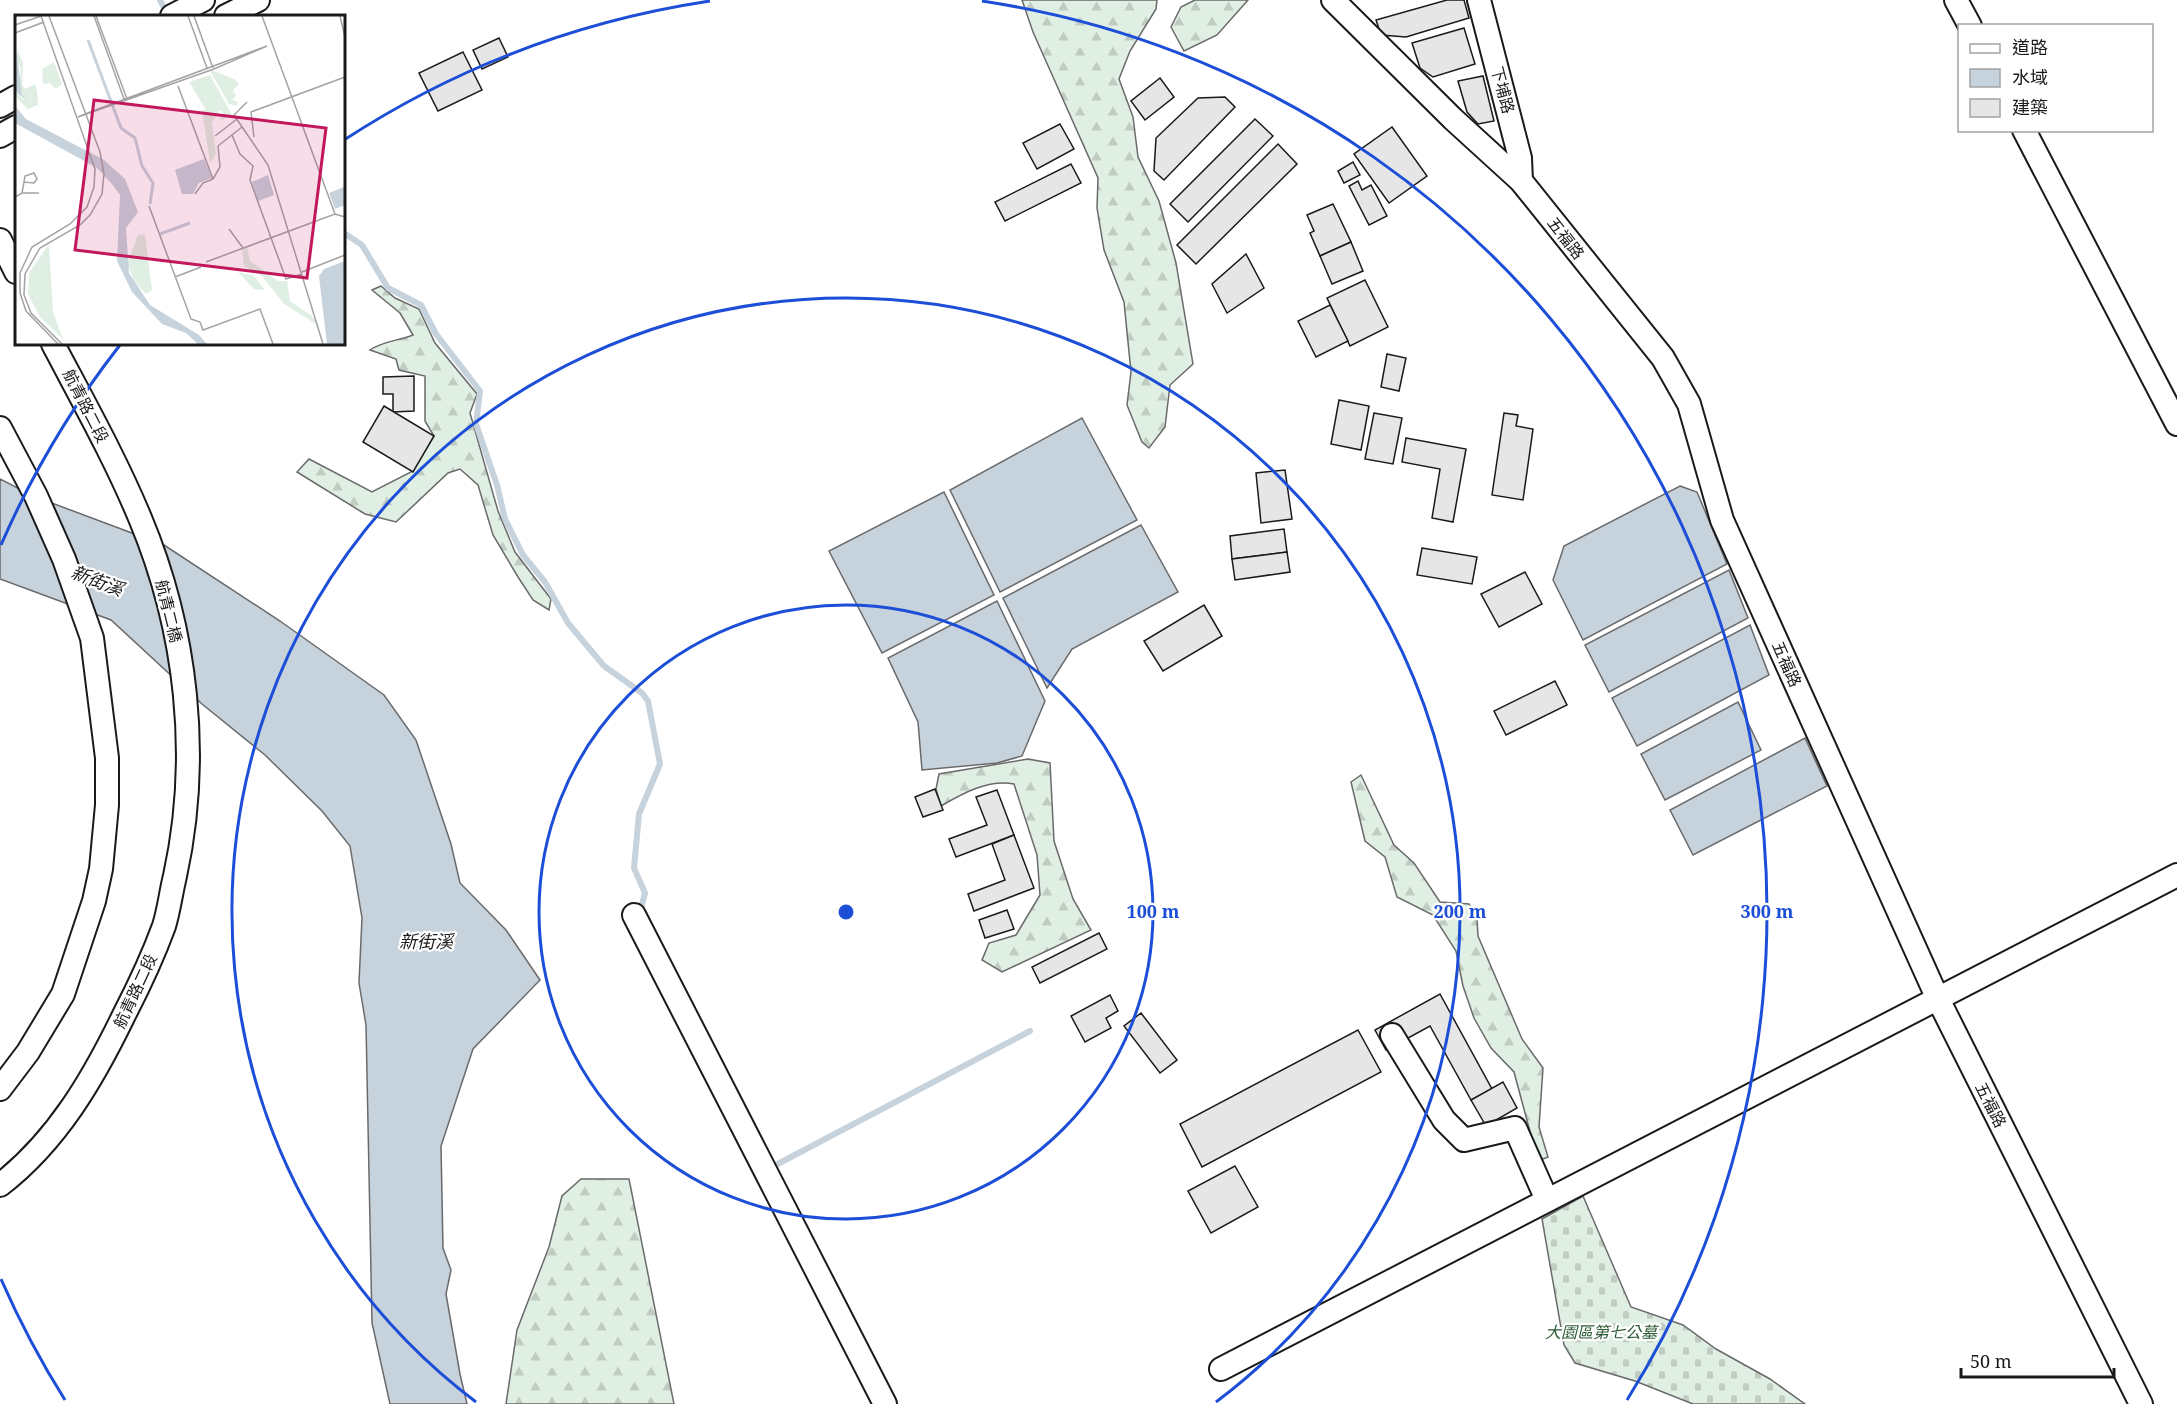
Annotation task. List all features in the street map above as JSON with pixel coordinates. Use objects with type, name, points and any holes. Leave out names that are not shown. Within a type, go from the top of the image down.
[{"type":"street","points":[[174,15],[203,0]]},
{"type":"street","points":[[228,15],[258,0]]},
{"type":"street","name":"五福路","points":[[1333,0],[1453,119],[1521,181],[1663,358],[1689,404],[1722,520],[1937,997],[2141,1404]]},
{"type":"street","name":"下埔路","points":[[1479,0],[1520,158],[1521,181]]},
{"type":"street","points":[[1956,0],[1969,24]]},
{"type":"street","points":[[0,106],[15,98]]},
{"type":"street","points":[[0,136],[15,128]]},
{"type":"street","points":[[2025,132],[2177,424]]},
{"type":"street","points":[[0,240],[15,270]]},
{"type":"street","name":"航青路二段","points":[[54,345],[118,469]]},
{"type":"street","points":[[0,428],[36,496],[64,559],[92,638],[107,758],[107,805],[101,869],[94,901],[63,994],[28,1052],[0,1089]]},
{"type":"street","name":"航青二橋","points":[[118,469],[141,519],[164,586],[184,676],[190,760]]},
{"type":"street","name":"航青路二段","points":[[0,1185],[16,1173],[58,1129],[99,1066],[134,995],[164,924],[180,855],[190,760]]},
{"type":"street","points":[[1221,1370],[2177,874]]},
{"type":"street","points":[[634,915],[885,1404]]},
{"type":"street","points":[[1392,1035],[1444,1120],[1464,1140],[1515,1128],[1547,1200]]},
{"type":"green space","points":[[1022,0],[1157,0],[1156,9],[1130,51],[1119,79],[1133,117],[1138,157],[1159,201],[1176,263],[1193,364],[1170,385],[1165,427],[1149,448],[1142,442],[1127,405],[1131,372],[1124,302],[1104,250],[1097,208],[1098,178],[1033,32]]},
{"type":"green space","points":[[1195,0],[1248,0],[1217,35],[1184,51],[1171,27],[1181,7]]},
{"type":"green space","points":[[381,286],[395,298],[419,309],[435,343],[477,394],[470,413],[498,511],[515,552],[551,599],[549,610],[533,600],[518,577],[493,535],[478,485],[460,469],[448,473],[396,522],[365,514],[297,472],[309,459],[372,492],[413,471],[434,436],[425,421],[425,376],[399,370],[396,359],[370,350],[413,335],[400,313],[372,290]]},
{"type":"green space","points":[[1028,759],[1050,763],[1054,841],[1073,899],[1091,930],[1002,972],[982,960],[989,943],[1016,935],[1040,895],[1037,855],[1014,784],[986,785],[941,806],[936,789],[939,774]]},
{"type":"green space","points":[[1361,775],[1394,845],[1414,863],[1440,902],[1469,904],[1477,919],[1478,936],[1522,1039],[1543,1068],[1539,1127],[1548,1157],[1538,1161],[1514,1072],[1491,1048],[1474,1018],[1463,986],[1456,951],[1433,915],[1397,897],[1385,857],[1365,841],[1351,782]]},
{"type":"green space","points":[[581,1179],[629,1179],[674,1404],[506,1404],[517,1330],[549,1247],[562,1196]]},
{"type":"green space","name":"大園區第七公墓","points":[[1583,1196],[1631,1307],[1683,1325],[1716,1349],[1770,1379],[1805,1404],[1693,1404],[1635,1381],[1575,1363],[1564,1345],[1542,1219]]},
{"type":"water","points":[[1082,418],[1137,520],[1000,592],[950,490]]},
{"type":"water","name":"新街溪","points":[[0,479],[33,496],[164,545],[280,621],[384,695],[416,740],[451,844],[460,883],[506,930],[540,980],[473,1049],[441,1146],[443,1248],[451,1270],[446,1294],[467,1404],[390,1404],[372,1323],[366,1025],[359,983],[362,918],[350,846],[322,811],[265,755],[202,704],[111,620],[0,579]]},
{"type":"water","points":[[1680,486],[1697,492],[1727,564],[1583,640],[1553,580],[1564,546]]},
{"type":"water","points":[[944,492],[994,595],[882,653],[829,551]]},
{"type":"water","points":[[1141,525],[1178,592],[1072,649],[1047,688],[1003,598]]},
{"type":"water","points":[[1729,570],[1748,618],[1609,692],[1585,645]]},
{"type":"water","points":[[997,601],[1045,701],[1022,756],[997,763],[922,770],[918,722],[888,658]]},
{"type":"water","points":[[1750,625],[1769,675],[1637,746],[1612,698]]},
{"type":"water","points":[[1738,702],[1761,750],[1665,800],[1641,754]]},
{"type":"water","points":[[1805,738],[1827,786],[1693,855],[1670,810]]},
{"type":"building","points":[[1447,0],[1464,0],[1469,18],[1406,37],[1381,35],[1376,20]]},
{"type":"building","points":[[1464,28],[1475,64],[1433,77],[1420,68],[1412,43]]},
{"type":"building","points":[[499,38],[508,57],[482,69],[473,50]]},
{"type":"building","points":[[463,52],[482,90],[438,111],[419,73]]},
{"type":"building","points":[[1483,76],[1494,121],[1478,124],[1467,112],[1458,81]]},
{"type":"building","points":[[1160,78],[1174,97],[1145,120],[1131,101]]},
{"type":"building","points":[[1225,97],[1235,107],[1164,180],[1154,171],[1156,138],[1198,98]]},
{"type":"building","points":[[1255,119],[1273,136],[1188,222],[1170,204]]},
{"type":"building","points":[[1060,124],[1074,149],[1037,169],[1023,143]]},
{"type":"building","points":[[1392,127],[1427,176],[1389,203],[1354,154]]},
{"type":"building","points":[[1278,144],[1297,164],[1196,264],[1177,245]]},
{"type":"building","points":[[1353,162],[1360,175],[1344,183],[1338,171]]},
{"type":"building","points":[[1071,164],[1081,183],[1005,221],[995,202]]},
{"type":"building","points":[[1358,181],[1362,190],[1371,185],[1387,216],[1369,225],[1349,186]]},
{"type":"building","points":[[1333,204],[1351,242],[1320,256],[1310,233],[1314,231],[1307,215]]},
{"type":"building","points":[[1351,242],[1363,271],[1332,284],[1320,256]]},
{"type":"building","points":[[1246,254],[1264,288],[1227,313],[1212,284]]},
{"type":"building","points":[[1365,280],[1388,327],[1350,346],[1327,298]]},
{"type":"building","points":[[1330,305],[1348,341],[1316,357],[1298,321]]},
{"type":"building","points":[[1387,354],[1406,358],[1399,391],[1381,387]]},
{"type":"building","points":[[414,376],[414,411],[393,412],[393,394],[383,394],[383,377]]},
{"type":"building","points":[[1339,400],[1369,406],[1361,450],[1331,444]]},
{"type":"building","points":[[384,406],[434,436],[413,472],[363,442]]},
{"type":"building","points":[[1374,413],[1402,418],[1393,464],[1365,459]]},
{"type":"building","points":[[1504,413],[1518,415],[1516,426],[1533,429],[1523,500],[1492,495]]},
{"type":"building","points":[[1406,438],[1466,449],[1453,522],[1432,518],[1440,469],[1402,462]]},
{"type":"building","points":[[1285,470],[1292,519],[1261,523],[1256,473]]},
{"type":"building","points":[[1284,529],[1287,552],[1232,559],[1230,536]]},
{"type":"building","points":[[1422,548],[1477,557],[1472,584],[1417,575]]},
{"type":"building","points":[[1287,552],[1290,572],[1235,580],[1232,559]]},
{"type":"building","points":[[1525,572],[1542,604],[1499,627],[1481,594]]},
{"type":"building","points":[[1204,605],[1222,636],[1163,671],[1144,641]]},
{"type":"building","points":[[1555,681],[1567,705],[1506,735],[1494,711]]},
{"type":"building","points":[[935,789],[943,810],[923,817],[915,797]]},
{"type":"building","points":[[997,790],[1014,835],[956,857],[949,839],[987,825],[976,797]]},
{"type":"building","points":[[1014,835],[1034,888],[974,911],[968,894],[1005,880],[992,844]]},
{"type":"building","points":[[1007,910],[1014,929],[985,938],[979,920]]},
{"type":"building","points":[[1099,933],[1107,949],[1040,983],[1032,967]]},
{"type":"building","points":[[1440,994],[1492,1089],[1471,1100],[1430,1026],[1386,1050],[1375,1030]]},
{"type":"building","points":[[1110,995],[1118,1011],[1106,1018],[1111,1028],[1085,1042],[1071,1016]]},
{"type":"building","points":[[1141,1013],[1177,1060],[1160,1073],[1124,1026]]},
{"type":"building","points":[[1358,1030],[1381,1072],[1202,1167],[1180,1124]]},
{"type":"building","points":[[1503,1082],[1517,1108],[1486,1126],[1471,1100]]},
{"type":"building","points":[[1235,1166],[1258,1207],[1211,1233],[1188,1191]]},
{"type":"waterway","points":[[160,0],[167,13]]},
{"type":"waterway","points":[[345,234],[362,245],[388,288],[421,305],[436,334],[480,391],[476,424],[497,485],[505,519],[523,555],[545,582],[568,623],[604,666],[642,693],[648,701],[660,764],[639,814],[634,868],[645,893],[640,912]]},
{"type":"waterway","points":[[770,1163],[772,1167],[1030,1031]]}]
